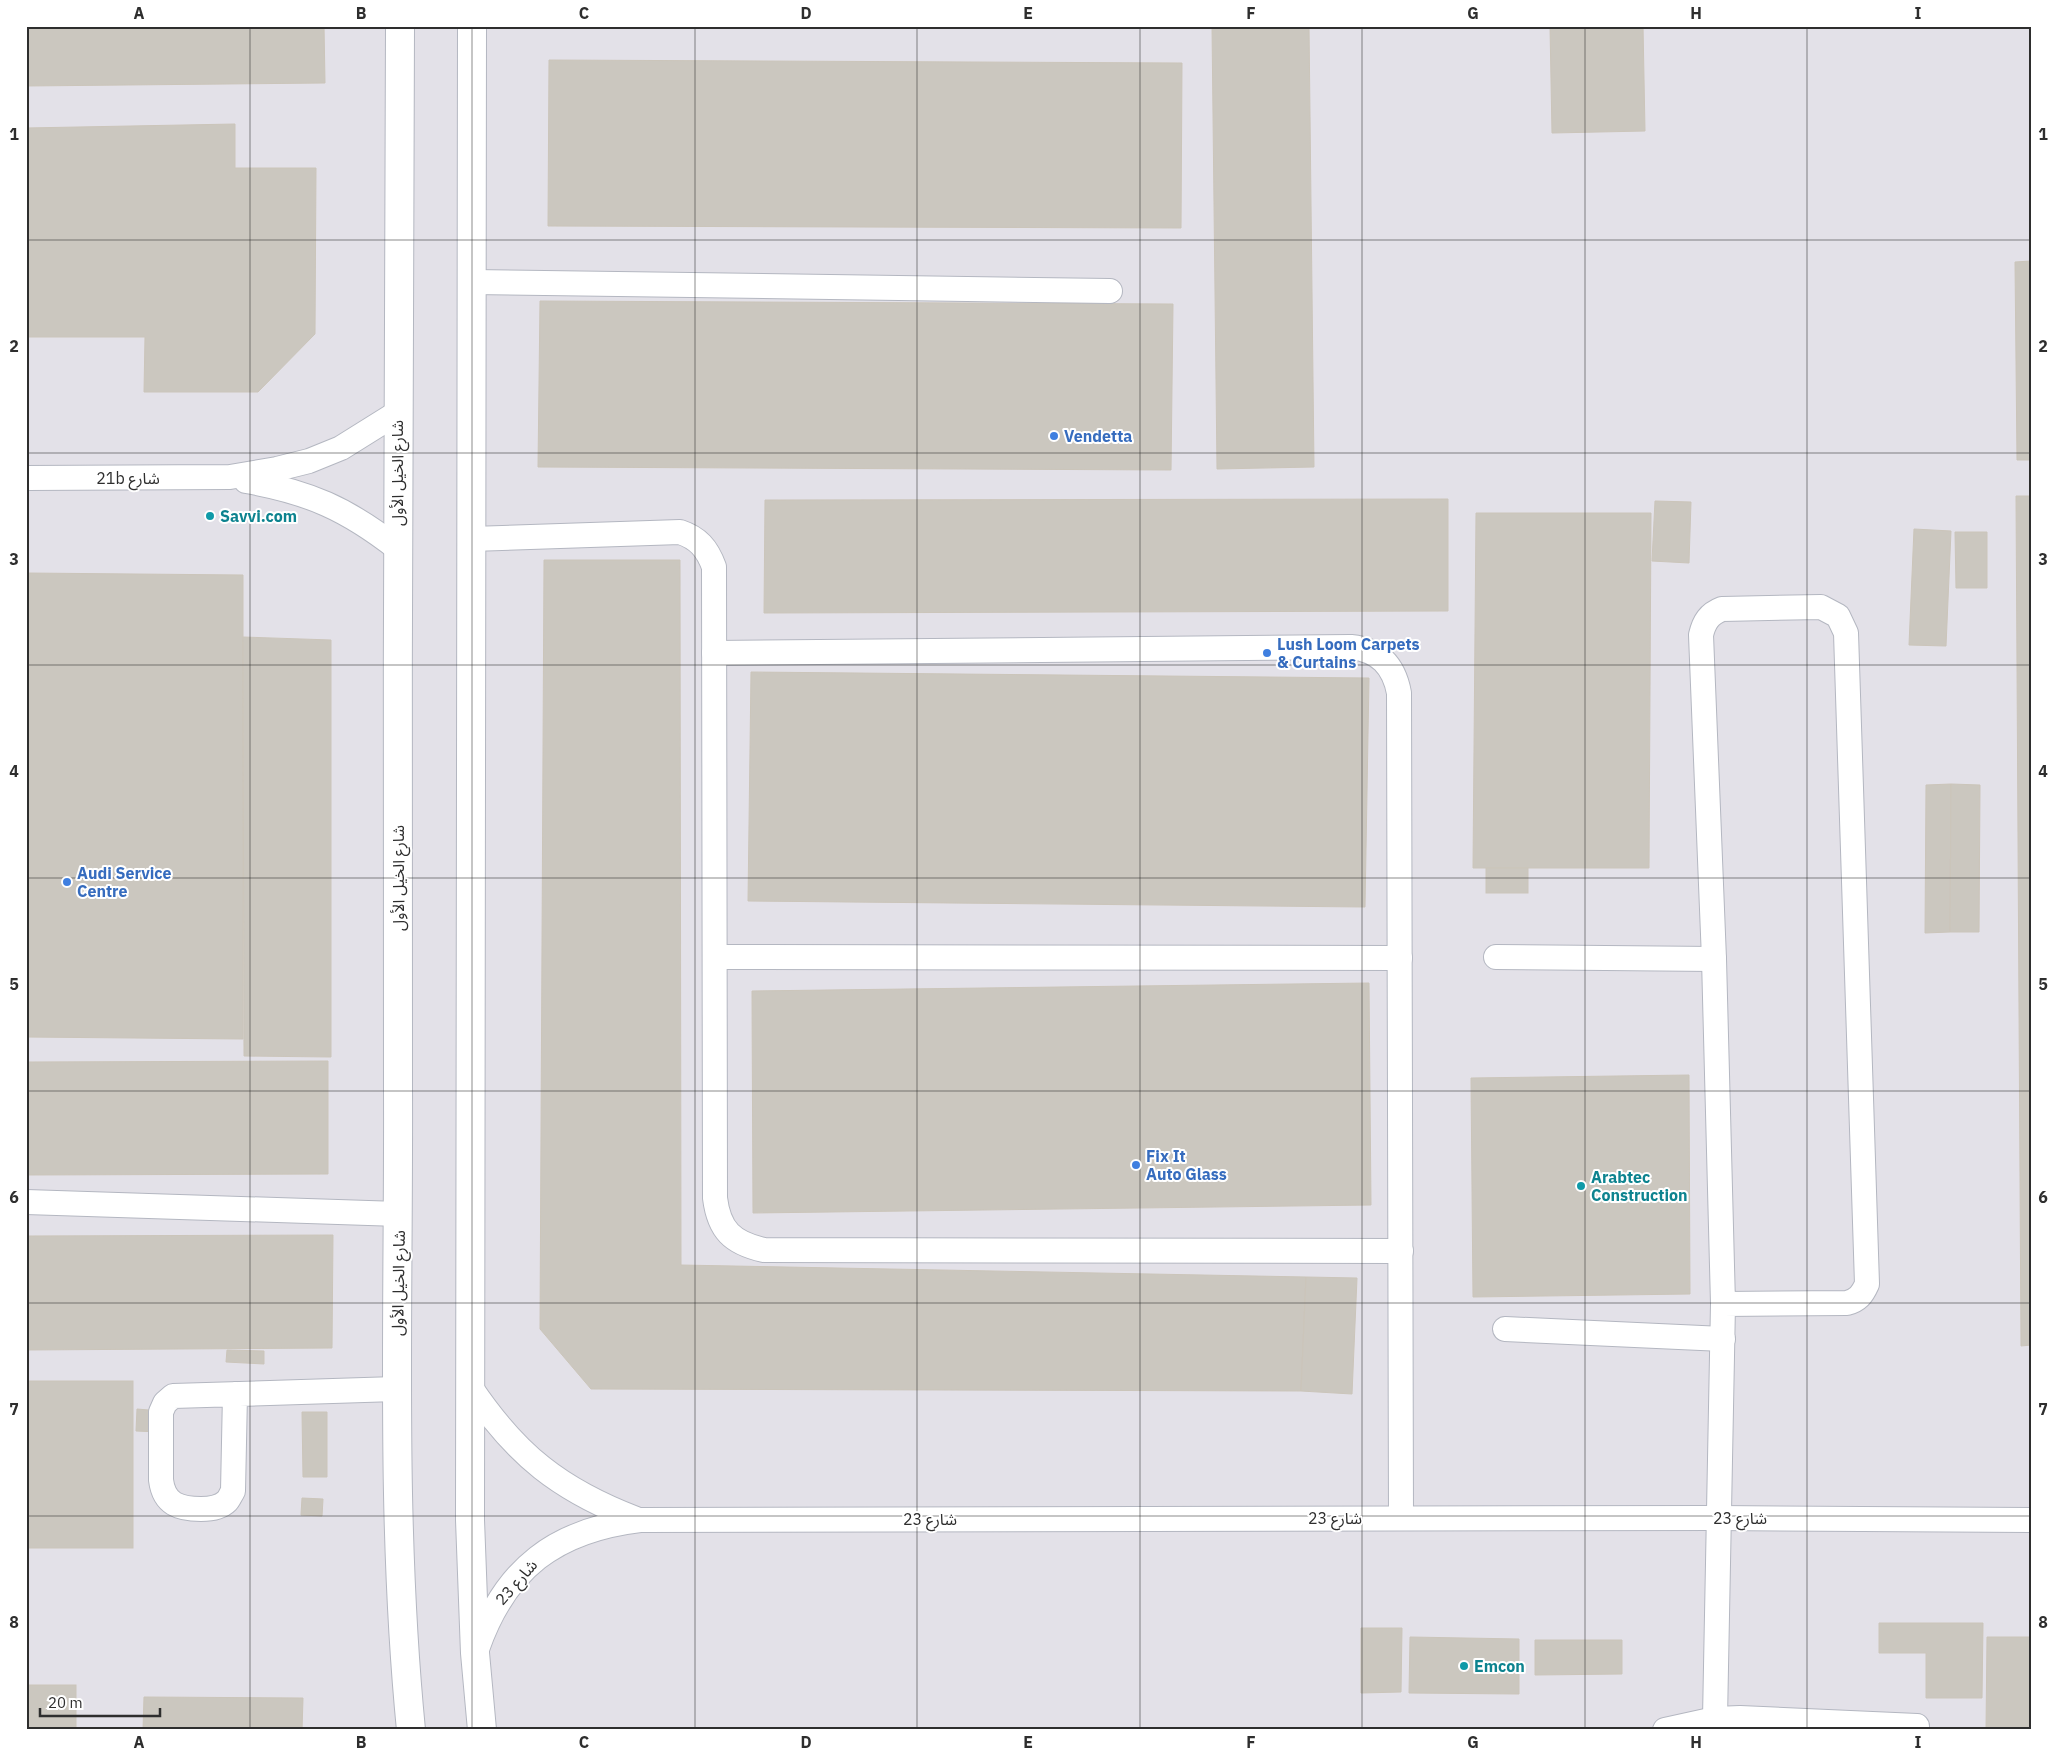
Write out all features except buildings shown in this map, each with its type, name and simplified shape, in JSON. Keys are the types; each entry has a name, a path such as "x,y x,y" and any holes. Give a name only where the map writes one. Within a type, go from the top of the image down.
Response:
{"main road":[{"name":"شارع الخيل الأول","path":"400,26 397,413 399,1214 396,1389 403,1654 411,1730"},
{"path":"472,26 470,1520 475,1653 482,1730"}],"lane":[{"path":"472,282 1110,291"},
{"name":"21b شارع","path":"230,478 277,469 325,455 370,432 397,413"},
{"name":"21b شارع","path":"26,478 230,478 277,486 314,497 372,528 397,548"},
{"path":"471,539 680,532 692,536 702,544 709,554 714,567 715,1198 717,1213 723,1226 732,1237 747,1246 764,1250 1401,1251"},
{"path":"1715,1719 1717,1518 1723,1304 1714,959 1701,635 1703,626 1709,617 1722,609 1821,607 1838,616 1846,633 1867,1284 1862,1294 1855,1300 1846,1303 1723,1304"},
{"path":"714,653 1351,647 1374,653 1392,670 1398,693 1401,1518"},
{"path":"714,957 1400,958"},
{"path":"1496,957 1714,959"},
{"path":"26,1202 399,1214"},
{"path":"1505,1329 1723,1339"},
{"name":"شارع 23","path":"470,1388 491,1418 515,1445 543,1470 573,1490 606,1507 640,1520"},
{"path":"234,1394 233,1491 227,1501 218,1507 182,1509 174,1505 162,1490 161,1480 161,1412 173,1396 184,1394 396,1389"},
{"name":"شارع 23","path":"475,1653 485,1624 499,1598 518,1575 540,1555 587,1530 640,1520 1717,1518 2031,1520"},
{"path":"1665,1730 1715,1719 1917,1726"}],"shaded area":[{"path":"26,26 2031,26 2031,1730 26,1730"}],"place":[{"name":"Vendetta","path":"1054,436"},
{"name":"Savvi.com","path":"210,516"},
{"name":"Lush Loom Carpets & Curtains","path":"1267,653"},
{"name":"Audi Service Centre","path":"67,882"},
{"name":"Fix It Auto Glass","path":"1136,1165"},
{"name":"Arabtec Construction","path":"1581,1186"},
{"name":"Emcon","path":"1464,1666"}]}
